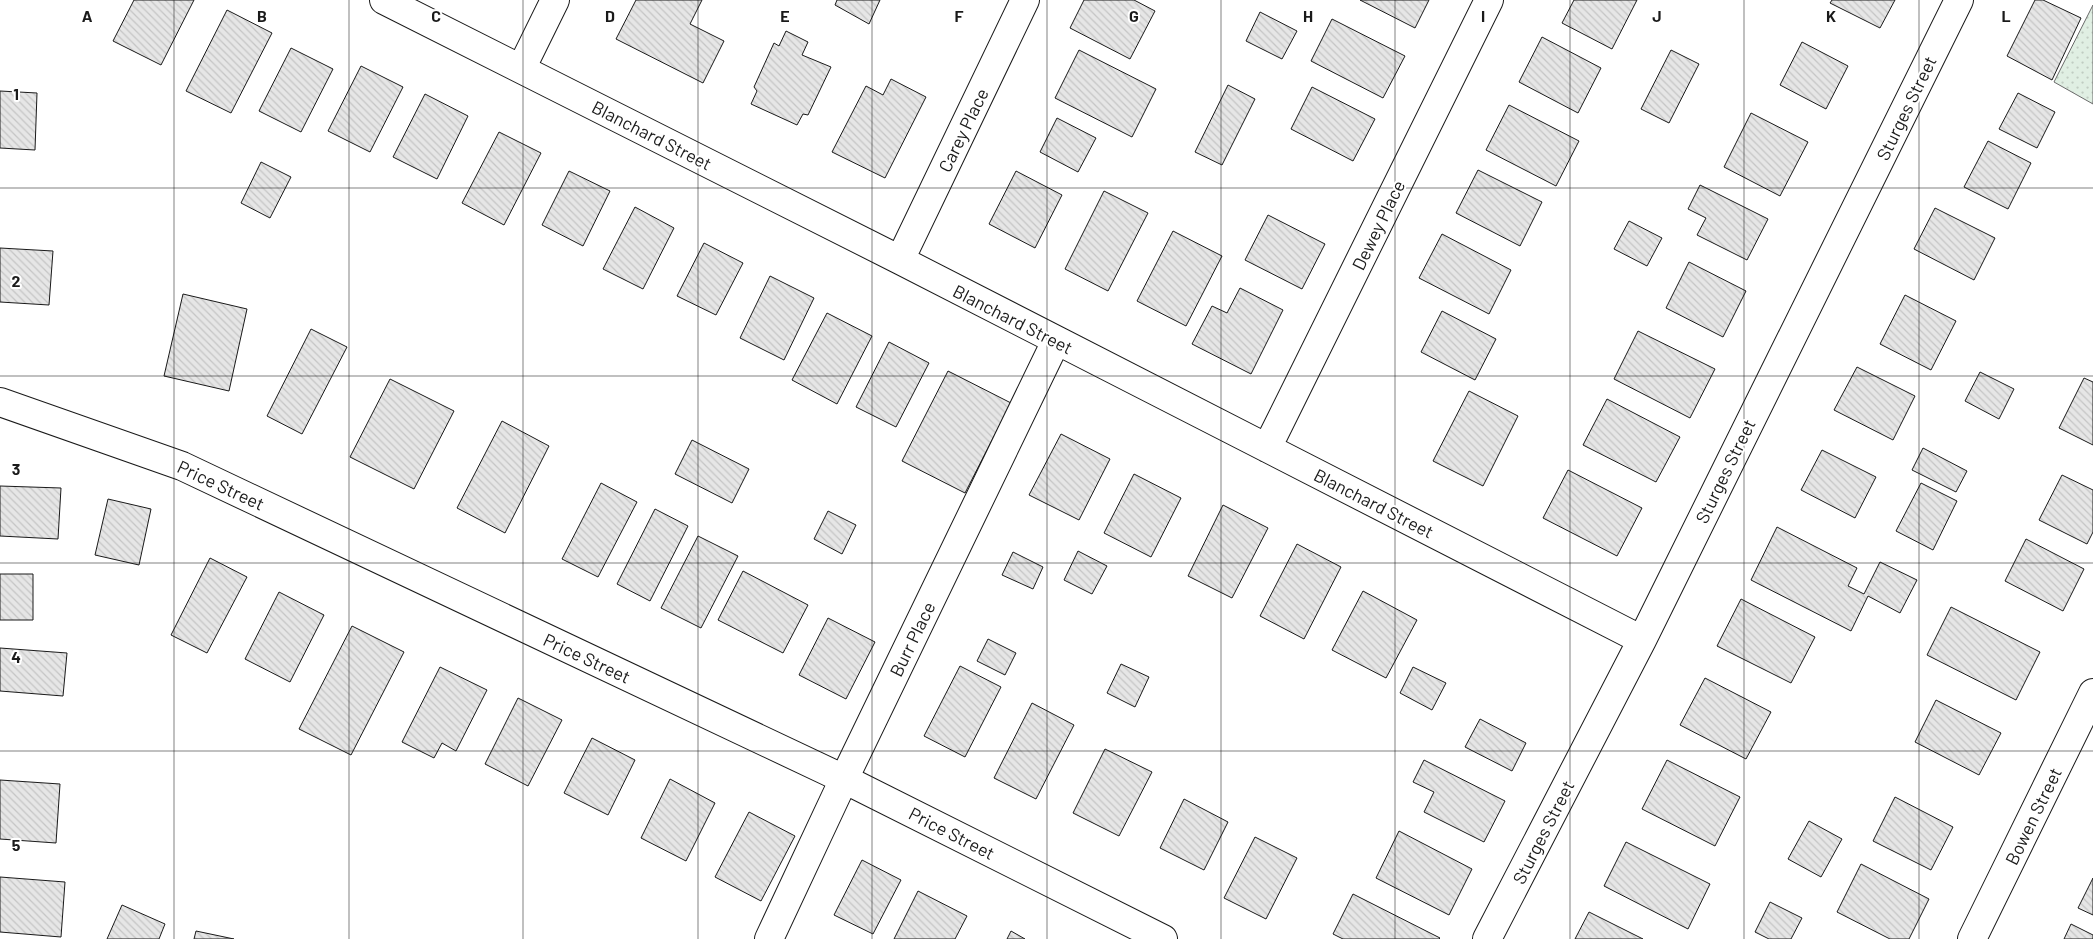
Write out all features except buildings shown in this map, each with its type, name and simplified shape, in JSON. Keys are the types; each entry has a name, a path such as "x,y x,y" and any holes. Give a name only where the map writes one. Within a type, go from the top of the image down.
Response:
{"street":[{"name":"Blanchard Street","path":"384,0 900,260 1642,640"},
{"path":"522,69 555,0"},
{"name":"Carey Place","path":"900,260 1025,0"},
{"name":"Dewey Place","path":"1267,448 1489,0"},
{"name":"Sturges Street","path":"1487,939 1642,640 1959,0"},
{"name":"Burr Place","path":"769,939 844,779 1056,341"},
{"name":"Price Street","path":"0,402 182,466 844,779 1163,939"},
{"name":"Bowen Street","path":"1972,939 2093,693"}],"green space":[{"path":"2093,5 2093,104 2054,82"}]}
